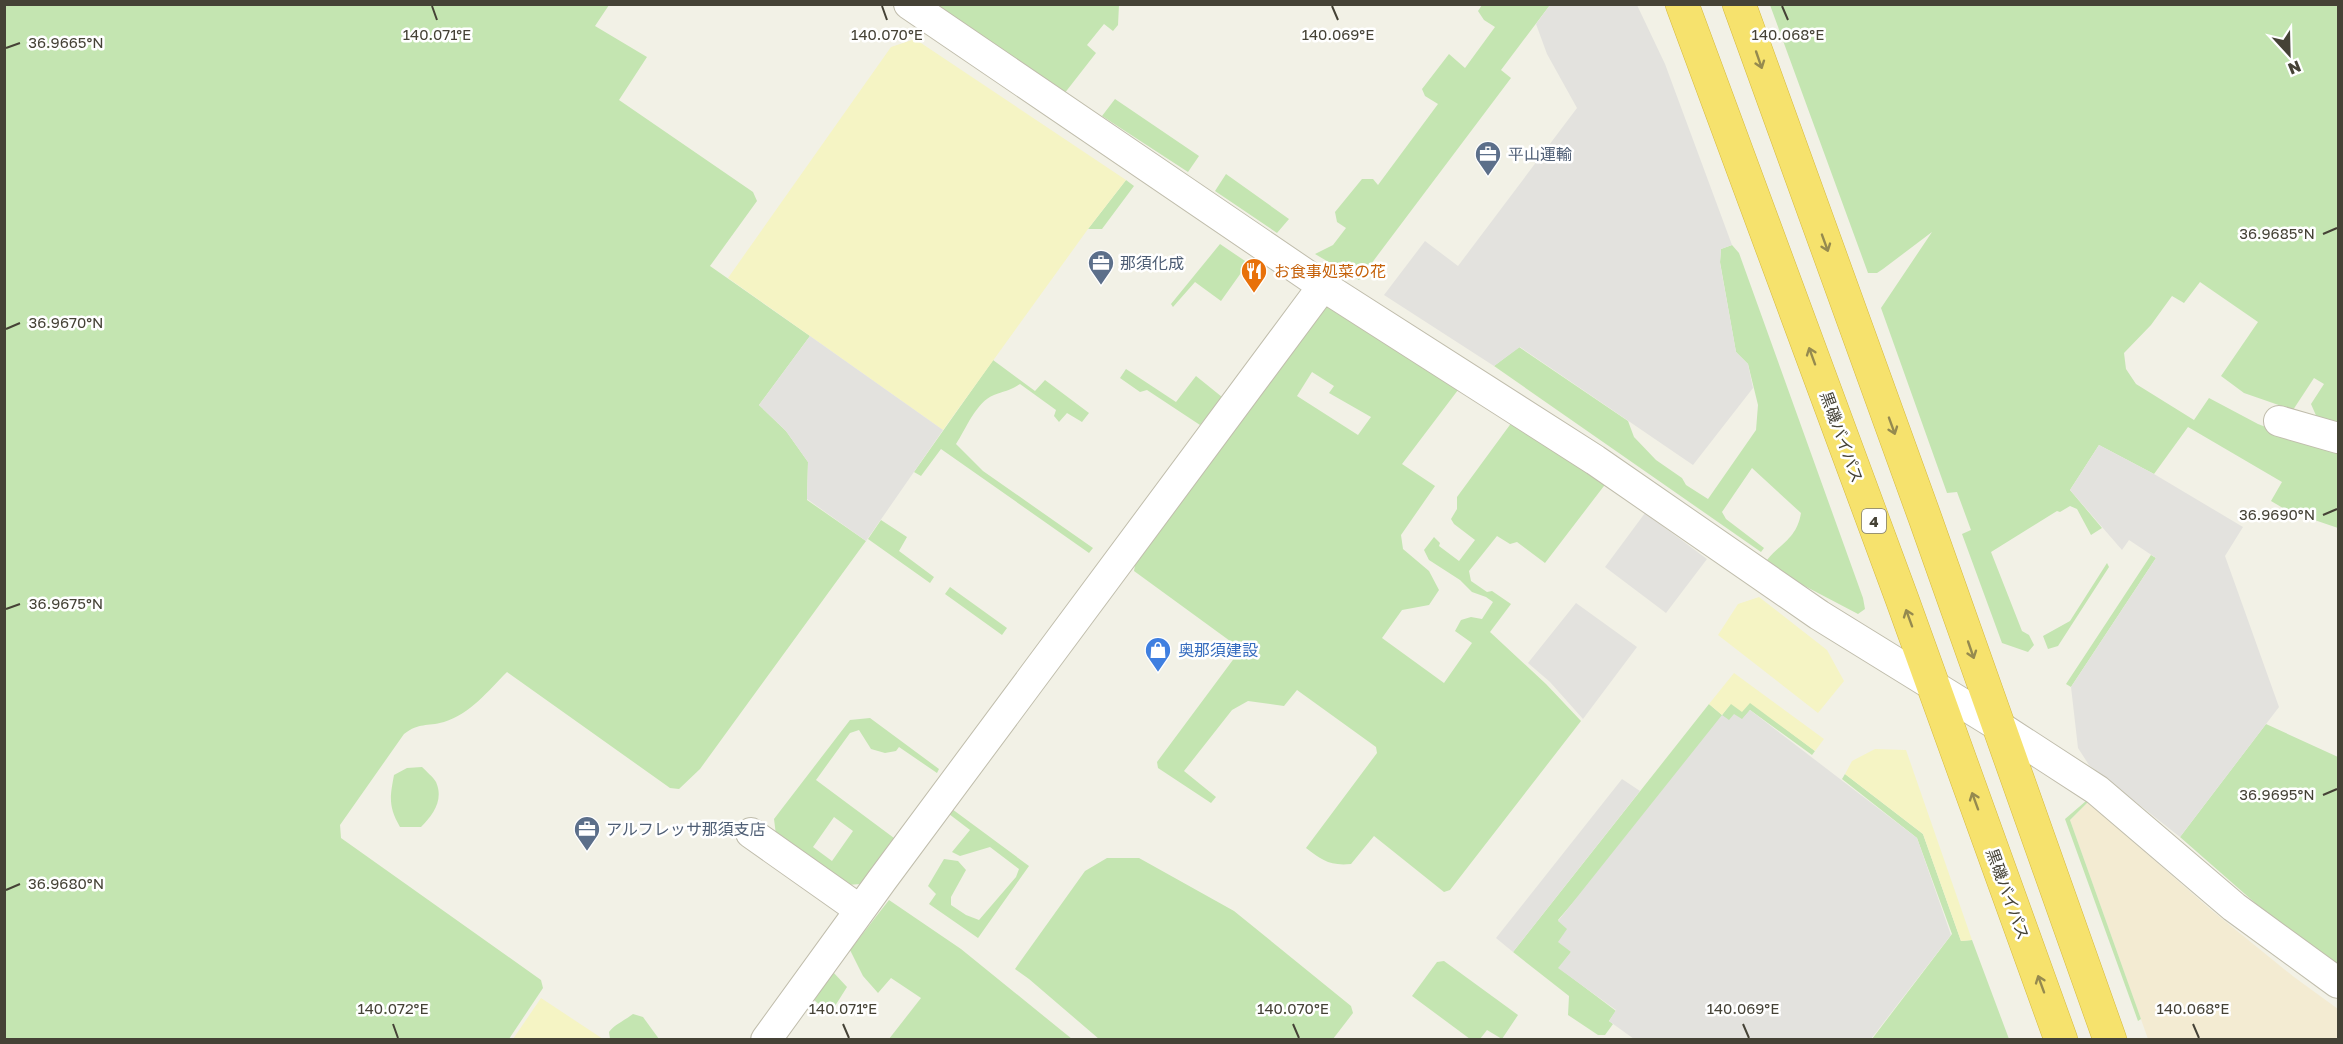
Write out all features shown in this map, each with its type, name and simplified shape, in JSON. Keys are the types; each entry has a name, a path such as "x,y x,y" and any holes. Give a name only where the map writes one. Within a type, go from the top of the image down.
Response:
{"highway":[{"name":"黒磯バイパス","path":"1683,4 1934,686 2061,1040"},
{"path":"1739,4 2110,1040"}],"street":[{"path":"909,4 1323,286 1595,460 1819,615 2097,790 2234,907 2338,983"},
{"path":"766,1040 1323,286"},
{"path":"2279,421 2338,438"},
{"path":"751,833 860,910"}],"shaded area":[{"path":"5,5 609,5 595,26 647,57 619,100 753,192 757,201 710,266 810,336 759,405 786,431 808,462 807,500 866,541 700,769 679,789 670,788 507,672 478,701 462,713 444,722 423,725 404,734 340,825 341,838 541,980 543,988 509,1039 5,1040"},
{"path":"926,5 1119,5 1118,25 1113,31 1104,24 1087,45 1096,53 1064,94"},
{"path":"1482,5 1550,5 1501,70 1511,78 1359,280 1315,254 1333,245 1346,228 1337,222 1335,212 1362,179 1373,179 1378,185 1438,104 1425,96 1422,89 1449,54 1465,68 1495,27 1484,20 1478,11"},
{"path":"1550,5 1637,5 1665,64 1732,245 1721,249 1720,263 1736,352 1748,364 1753,388 1693,465 1520,347 1494,366 1384,295 1425,241 1458,266 1577,108 1547,54 1536,24"},
{"path":"1770,5 2338,5 2338,426 2318,420 2311,404 2324,384 2314,378 2293,410 2244,393 2221,376 2258,322 2200,282 2184,303 2172,296 2151,325 2124,353 2126,369 2136,384 2194,420 2209,398 2258,424 2338,451 2338,528 2288,511 2271,501 2282,482 2188,427 2154,474 2099,445 2070,490 2102,528 2091,535 2077,509 2070,506 2060,512 2057,511 1991,552 2022,631 2029,635 2034,645 2028,652 2002,643 1962,534 1971,530 1957,492 1947,493 1881,308 1932,232 1877,273 1868,273"},
{"path":"1115,99 1199,156 1188,172 1102,116"},
{"path":"1226,174 1289,219 1277,233 1215,191"},
{"path":"1126,180 1134,186 1102,229 1088,229"},
{"path":"1220,244 1248,263 1221,301 1195,282 1173,307 1171,304"},
{"path":"1732,245 1739,253 1863,598 1865,609 1858,614 1778,572 1767,560 1792,534 1801,513 1752,468 1722,512 1726,519 1764,548 1761,552 1494,366 1519,347 1628,421 1634,437 1656,460 1682,478 1686,485 1708,499 1756,430 1758,405 1748,364 1736,352 1720,262 1721,249"},
{"path":"1327,306 1458,390 1402,464 1435,486 1401,535 1403,549 1429,571 1439,590 1429,605 1402,610 1382,638 1444,683 1472,643 1455,631 1461,620 1471,617 1482,619 1493,602 1472,592 1460,580 1429,560 1424,550 1434,537 1440,543 1439,546 1459,561 1475,540 1451,519 1457,509 1457,497 1512,422 1607,482 1545,563 1517,542 1510,544 1497,536 1469,571 1471,581 1511,604 1490,632 1546,684 1581,721 1450,890 1444,892 1374,836 1351,864 1326,861 1306,848 1377,753 1376,747 1297,690 1284,706 1248,701 1232,710 1184,771 1216,797 1211,803 1158,768 1157,762 1241,649 1134,571 1135,565 1320,308","holes":["1312,372 1334,386 1329,393 1371,417 1358,435 1297,396"]},
{"path":"810,336 943,430 866,541 807,499 808,462 786,431 759,405"},
{"path":"993,360 1035,391 1045,380 1089,413 1082,422 1067,413 1059,422 1054,416 1056,410 1020,384 988,398 972,416 956,444 983,471 1093,548 1089,553 941,449 921,476 914,472"},
{"path":"1126,369 1176,402 1196,376 1222,397 1200,425 1147,390 1140,392 1120,378"},
{"path":"2099,445 2154,474 2243,527 2225,556 2279,707 2180,837 2089,765 2078,748 2071,687 2156,558 2129,540 2122,550 2070,490"},
{"path":"1645,513 1707,559 1666,613 1605,567"},
{"path":"881,520 907,537 899,551 934,577 930,583 868,539"},
{"path":"2151,555 2156,558 2071,687 2066,684"},
{"path":"2107,563 2109,567 2058,646 2048,649 2043,636 2070,621"},
{"path":"950,587 1007,628 1002,635 945,594"},
{"path":"1576,603 1637,647 1583,719 1550,682 1528,663"},
{"path":"1750,702 1815,751 1812,755 1750,710 1742,720 1730,721 1558,920 1568,929 1571,952 1559,968 1616,1011 1609,1021 1613,1024 1605,1035 1598,1035 1568,1015 1569,996 1513,952 1709,704 1722,715 1731,703"},
{"path":"1750,710 1917,838 1951,935 1871,1039 1634,1039 1609,1021 1616,1010 1558,968 1571,952 1558,942 1567,929 1558,921 1722,715 1729,720 1734,714 1742,719"},
{"path":"870,718 939,769 937,773 899,747 896,751 885,753 871,749 859,730 850,733 816,780 894,838 861,884 847,885 776,835 774,819 850,720","holes":["834,817 853,831 832,861 813,847"]},
{"path":"2266,724 2338,757 2338,966 2262,909 2180,837"},
{"path":"422,767 436,782 439,795 436,807 421,827 400,827 393,813 391,801 394,775 407,768"},
{"path":"1845,774 1923,834 1961,941 1972,940 2009,1039 1872,1039 1952,934 1917,838 1842,779"},
{"path":"1622,779 1640,791 1513,952 1496,938"},
{"path":"2086,801 2088,802 2070,820 2141,1019 2138,1021 2065,819"},
{"path":"2088,802 2210,909 2294,977 2338,1009 2338,1039 2148,1039 2070,820"},
{"path":"952,809 1029,866 978,938 929,904 936,894 928,886 944,859 958,861 966,870 951,897 951,905 979,920 1016,877 1019,869 990,847 960,856 952,852 970,830 949,814"},
{"path":"1107,858 1139,858 1234,911 1351,1006 1353,1013 1333,1039 1099,1039 1015,969 1085,871"},
{"path":"889,900 961,949 1072,1039 889,1039 921,998 891,978 878,993 863,976 850,950"},
{"path":"1444,961 1518,1015 1502,1039 1487,1030 1480,1039 1470,1039 1412,996 1437,962"},
{"path":"833,972 847,987 830,1014 812,998"},
{"path":"633,1014 643,1017 659,1039 610,1039 611,1029"}],"sand":[{"path":"915,39 1126,180 943,430 728,278 891,47"},
{"path":"1759,597 1827,650 1844,681 1818,713 1718,635 1738,604"},
{"path":"1734,673 1824,739 1815,751 1750,703 1742,712 1731,704 1722,715 1709,704"},
{"path":"1875,749 1906,750 1972,940 1961,941 1923,834 1845,774 1852,761"},
{"path":"541,998 603,1039 513,1039"}],"place":[{"name":"平山運輸","path":"1488,177"},
{"name":"那須化成","path":"1101,286"},
{"name":"お食事処菜の花","path":"1254,294"},
{"name":"奥那須建設","path":"1158,673"},
{"name":"アルフレッサ那須支店","path":"587,852"}]}
